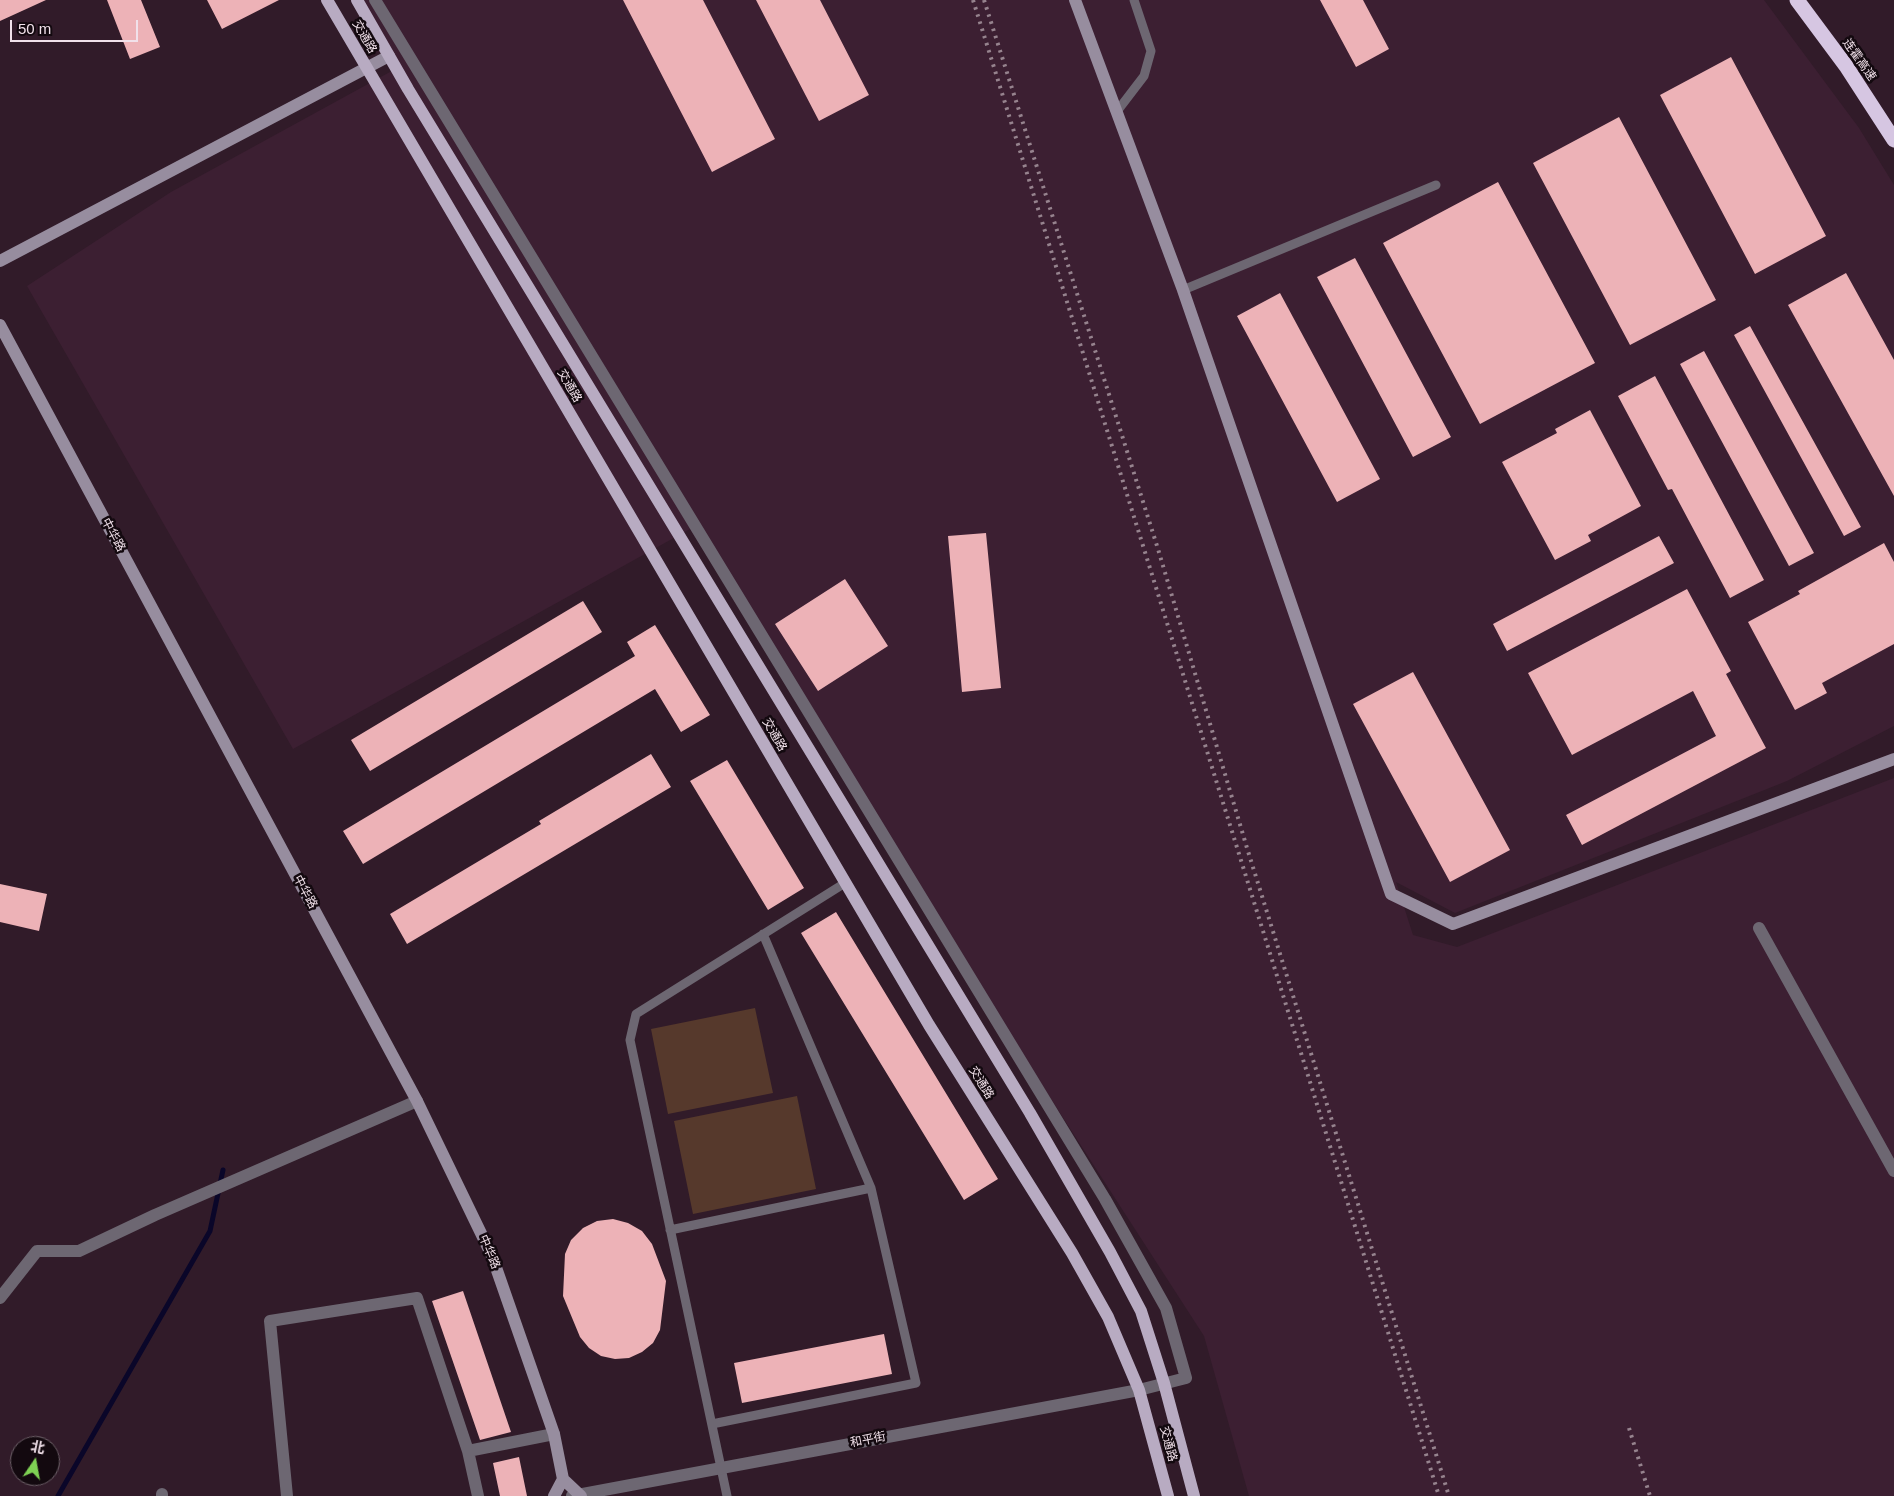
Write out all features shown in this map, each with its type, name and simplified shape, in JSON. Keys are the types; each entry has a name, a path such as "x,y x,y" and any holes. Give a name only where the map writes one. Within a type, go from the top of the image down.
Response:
{"highway":[{"name":"连霍高速","path":"1797,0 1846,66 1894,140"}],"main road":[{"name":"交通路","path":"328,0 367,70 929,1025 1072,1253 1108,1317 1139,1390 1168,1496"},
{"name":"交通路","path":"357,0 389,56 1045,1139 1110,1252 1141,1311 1164,1383 1194,1496"}],"street":[{"name":"和平街","path":"375,0 1105,1199 1166,1308 1186,1378 1139,1390 578,1495"},
{"path":"1075,0 1118,110 1183,290 1391,894 1453,924 1894,759"},
{"path":"0,261 367,70 389,56"},
{"name":"中华路","path":"0,325 417,1101 492,1256 554,1434 563,1479"},
{"path":"1759,928 1894,1171"},
{"path":"0,1298 37,1250 79,1251 212,1190 232,1183 417,1101"},
{"path":"286,1496 270,1321 417,1298 468,1451 478,1496"},
{"path":"468,1451 554,1434"},
{"path":"554,1496 563,1479 578,1495"}],"lane":[{"path":"1118,110 1144,76 1151,51 1134,0"},
{"path":"1183,290 1436,185"},
{"path":"727,1496 630,1040 636,1014 845,883"},
{"path":"712,1424 916,1383 871,1188 763,934"},
{"path":"670,1230 871,1188"}],"shaded area":[{"path":"354,0 1764,0 1859,128 1894,185 1894,726 1787,781 1455,913 1396,882 1413,935 1457,947 1894,778 1894,1496 1249,1496 1204,1336 905,873 690,529 293,749 27,286 171,192 399,67"},
{"path":"755,1008 773,1093 668,1114 651,1029"},
{"path":"797,1096 816,1189 693,1214 674,1121"}],"building":[{"path":"0,0 46,0 0,21"},
{"path":"107,0 141,0 160,47 130,59"},
{"path":"207,0 279,0 222,29"},
{"path":"623,0 703,0 775,139 712,172"},
{"path":"756,0 820,0 869,95 819,121"},
{"path":"1320,0 1363,0 1389,49 1356,67"},
{"path":"1731,57 1826,236 1755,274 1660,95"},
{"path":"1619,117 1716,300 1630,345 1533,163"},
{"path":"1498,182 1595,363 1480,424 1383,243"},
{"path":"1355,258 1451,437 1413,457 1317,277"},
{"path":"1846,273 1894,360 1894,496 1788,305"},
{"path":"1280,293 1380,479 1337,502 1237,316"},
{"path":"1750,326 1861,527 1844,536 1734,335"},
{"path":"1704,351 1814,553 1789,566 1680,364"},
{"path":"1655,376 1764,580 1730,598 1672,489 1668,490 1618,396"},
{"path":"1590,410 1641,506 1588,535 1591,541 1555,560 1502,462 1557,433 1555,429"},
{"path":"986,533 1001,688 962,692 948,536"},
{"path":"1659,536 1674,563 1507,651 1493,624"},
{"path":"1884,543 1894,562 1894,644 1822,683 1827,693 1795,710 1748,622 1800,594 1798,591"},
{"path":"845,579 888,646 818,691 775,624"},
{"path":"1687,589 1731,671 1726,674 1766,748 1582,845 1566,815 1716,736 1693,691 1572,755 1528,673"},
{"path":"583,601 602,632 370,771 351,740"},
{"path":"655,625 710,715 681,732 655,689 363,864 343,831 635,656 627,642"},
{"path":"1413,672 1510,850 1450,882 1353,704"},
{"path":"651,754 671,787 407,944 390,914 541,824 539,821"},
{"path":"727,760 804,888 768,910 690,781"},
{"path":"0,884 47,894 39,931 0,922"},
{"path":"836,912 998,1179 964,1200 801,933"},
{"path":"613,1219 628,1223 642,1231 652,1244 666,1281 660,1330 653,1343 642,1352 629,1358 615,1359 601,1356 589,1348 580,1337 563,1296 565,1254 571,1240 583,1228 597,1221"},
{"path":"463,1291 511,1432 480,1440 432,1301"},
{"path":"884,1334 892,1374 742,1403 734,1363"},
{"path":"519,1457 527,1496 500,1496 493,1463"}],"waterway":[{"path":"58,1496 210,1231 223,1170"}],"railway":[{"path":"973,0 1439,1496"},
{"path":"984,0 1158,549 1247,848 1449,1496"},
{"path":"1629,1428 1650,1496"}]}
